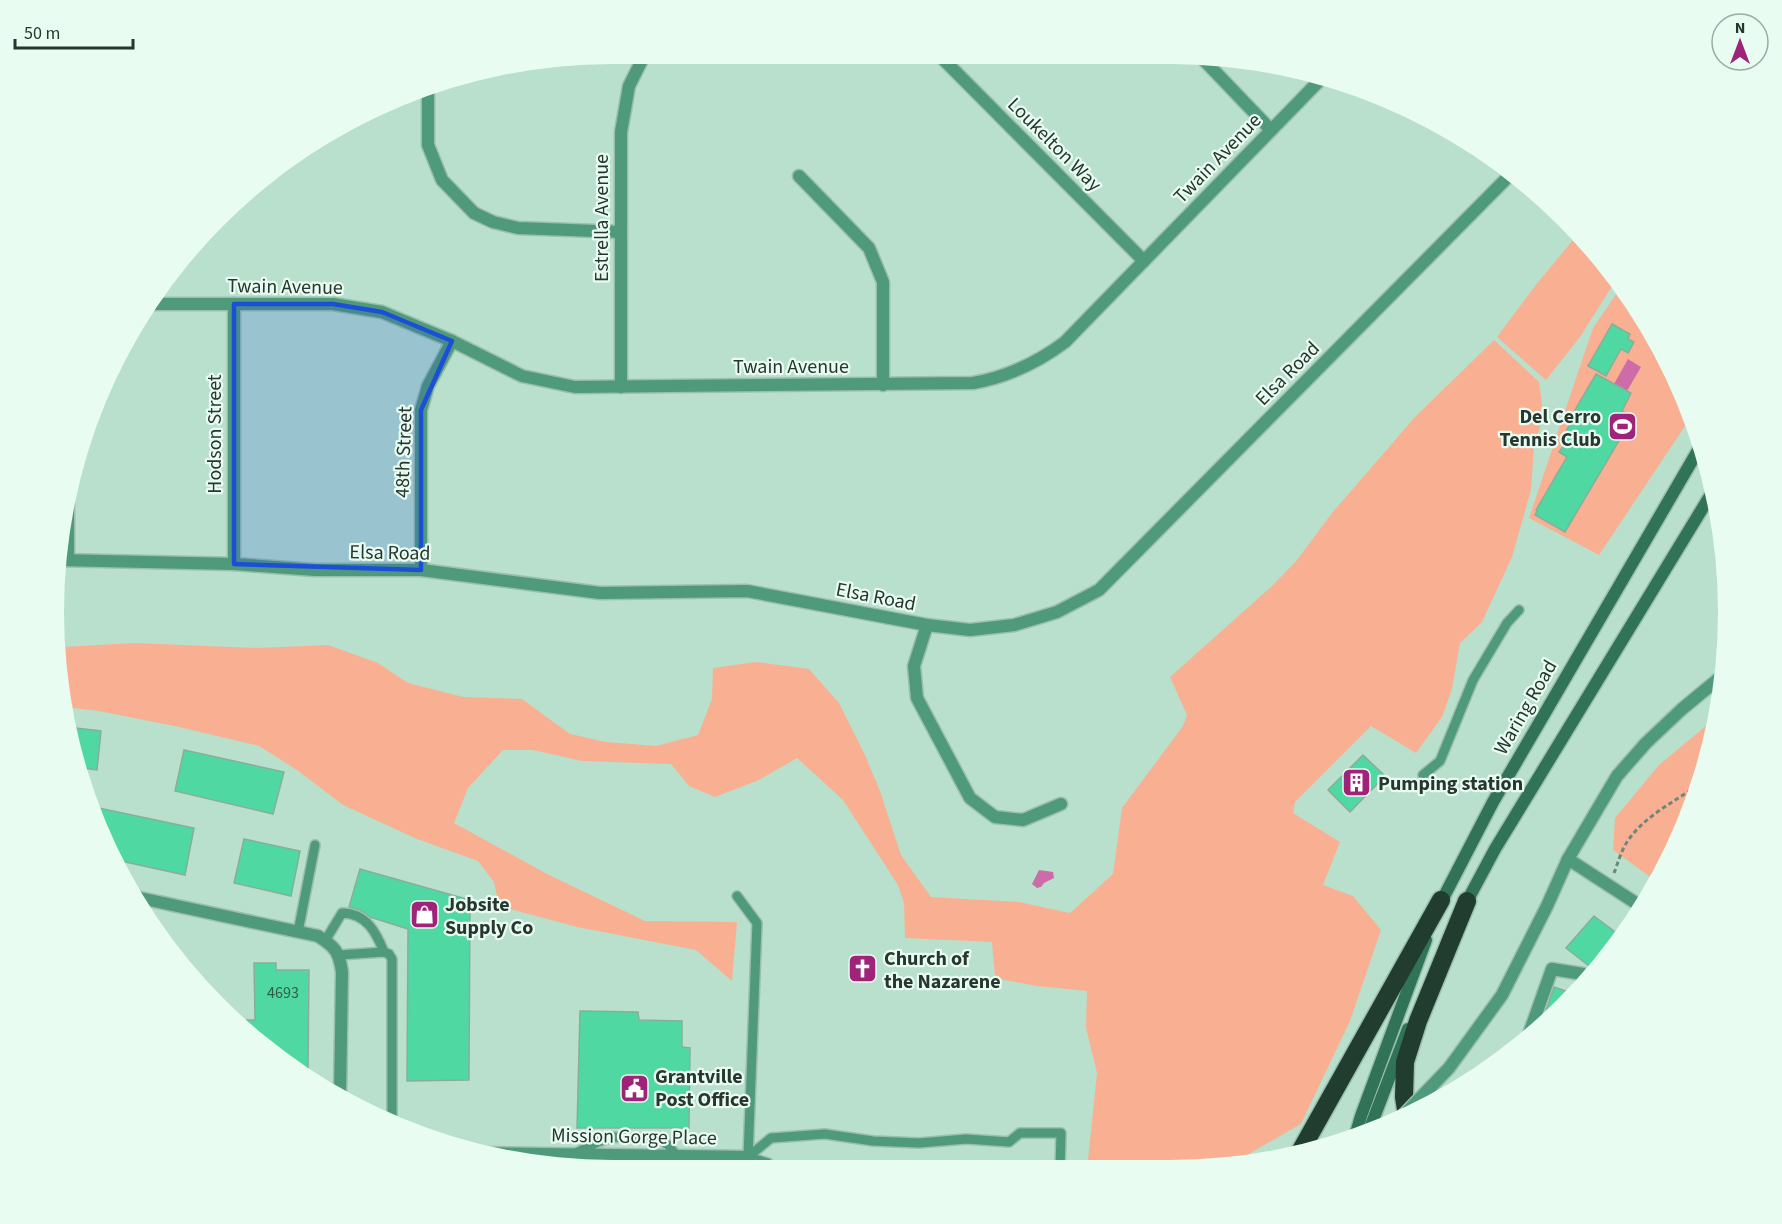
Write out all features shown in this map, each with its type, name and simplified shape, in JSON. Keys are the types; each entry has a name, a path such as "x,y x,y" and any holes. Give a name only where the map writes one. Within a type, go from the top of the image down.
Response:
{"highway":[{"path":"1305,1143 1441,900"},
{"path":"1405,1106 1406,1062 1418,1021 1467,901"}],"main road":[{"name":"Waring Road","path":"1358,1126 1441,900 1493,802 1695,456"},
{"path":"1373,1121 1400,1047 1467,901 1495,849 1706,501"}],"street":[{"name":"Estrella Avenue","path":"621,387 621,132 629,86 640,64"},
{"name":"Loukelton Way","path":"948,64 1144,261"},
{"path":"1210,66 1271,130"},
{"name":"Twain Avenue","path":"161,303 333,303 382,312 452,341 522,376 574,387 973,383 999,378 1045,357 1065,342 1316,84"},
{"path":"428,97 428,145 442,180 474,213 493,222 518,228 621,232"},
{"path":"800,176 869,248 883,282 883,385"},
{"name":"Elsa Road","path":"67,560 234,564 315,570 421,570 600,593 747,591 927,625 970,630 1014,625 1057,612 1100,590 1505,180"},
{"name":"Hodson Street","path":"234,303 234,564"},
{"name":"48th Street","path":"421,570 421,410 428,386 452,341"},
{"path":"927,625 914,666 917,698 970,798 995,817 1023,820 1061,804"},
{"path":"1419,1099 1449,1068 1502,995 1568,859 1617,776 1674,716 1713,684"},
{"path":"1568,859 1634,902"},
{"path":"146,899 318,936 331,945 339,955 342,991 340,1087"},
{"path":"1533,1022 1552,969 1581,974"},
{"name":"Mission Gorge Place","path":"536,1154 748,1157"}],"lane":[{"path":"1423,775 1440,761 1473,680 1518,610"},
{"path":"298,932 315,845"},
{"path":"737,896 757,923 748,1157"},
{"path":"325,940 342,913 355,914 370,926 384,952"},
{"path":"339,955 384,952 392,959 392,1113"},
{"path":"748,1157 771,1138 825,1134 873,1141 918,1143 966,1139 1010,1142 1020,1133 1061,1133 1060,1160"},
{"path":"572,1155 598,1142 615,1137 660,1139 677,1156"},
{"path":"748,1157 758,1160"}],"path":[{"path":"1609,886 1625,844 1633,833 1686,793"}],"highlighted area":[{"path":"234,304 333,304 382,312 452,341 421,410 421,570 234,564"}],"shaded area":[{"path":"1572,241 1611,288 1580,337 1546,380 1497,337"},
{"name":"Del Cerro Tennis Club","path":"1616,295 1644,338 1661,370 1685,427 1599,555 1529,518 1593,328"},
{"path":"1494,340 1539,382 1542,404 1540,427 1534,447 1531,490 1512,557 1482,622 1460,643 1452,689 1442,717 1416,753 1371,726 1295,802 1293,813 1340,842 1323,885 1353,896 1381,930 1350,1021 1301,1124 1249,1154 1170,1160 1088,1160 1097,1073 1086,1028 1087,991 1036,986 995,978 992,942 905,938 904,903 898,885 843,800 797,758 759,780 715,797 689,786 671,764 582,761 533,750 503,750 468,788 454,823 549,875 645,921 737,922 732,981 696,950 577,927 499,906 494,882 478,861 417,839 343,805 297,770 259,746 179,727 73,708 66,647 134,643 257,648 328,645 378,663 408,683 463,697 522,699 570,734 606,742 656,746 698,735 712,699 713,668 756,662 809,669 839,703 880,791 901,855 931,897 1019,902 1070,913 1113,874 1122,808 1183,726 1187,715 1170,677 1272,586 1297,560 1332,513 1415,417"},
{"path":"1628,359 1641,367 1627,391 1614,384"},
{"path":"1705,727 1699,754 1676,822 1649,876 1613,850 1615,818 1659,765"},
{"path":"1039,870 1053,872 1054,878 1037,888 1032,884"}],"building":[{"path":"1612,324 1630,334 1628,339 1634,342 1628,353 1621,349 1606,376 1588,366"},
{"path":"1596,374 1631,393 1622,411 1633,417 1565,532 1535,515 1567,457 1559,452 1564,445 1560,442"},
{"path":"77,728 101,731 97,770 88,769"},
{"path":"184,750 284,772 273,814 175,791"},
{"name":"Pumping station","path":"1363,755 1385,776 1350,812 1328,790"},
{"path":"101,809 194,828 185,875 125,862"},
{"path":"244,839 300,851 291,896 234,883"},
{"path":"360,869 470,900 469,1080 407,1081 408,929 370,917 360,910 349,907"},
{"path":"1594,916 1614,931 1588,965 1566,948"},
{"path":"254,963 276,963 276,970 309,970 308,1067 247,1020 255,1020"},
{"path":"1554,987 1565,991 1557,999 1547,1009"},
{"name":"Grantville Post Office","path":"580,1011 638,1012 639,1020 682,1021 682,1047 690,1048 689,1128 577,1128"}],"place":[{"name":"Del Cerro Tennis Club","path":"1622,427"},
{"name":"Pumping station","path":"1357,783"},
{"name":"Jobsite Supply Co","path":"424,915"},
{"name":"Church of the Nazarene","path":"863,969"},
{"name":"Grantville Post Office","path":"634,1088"}]}
